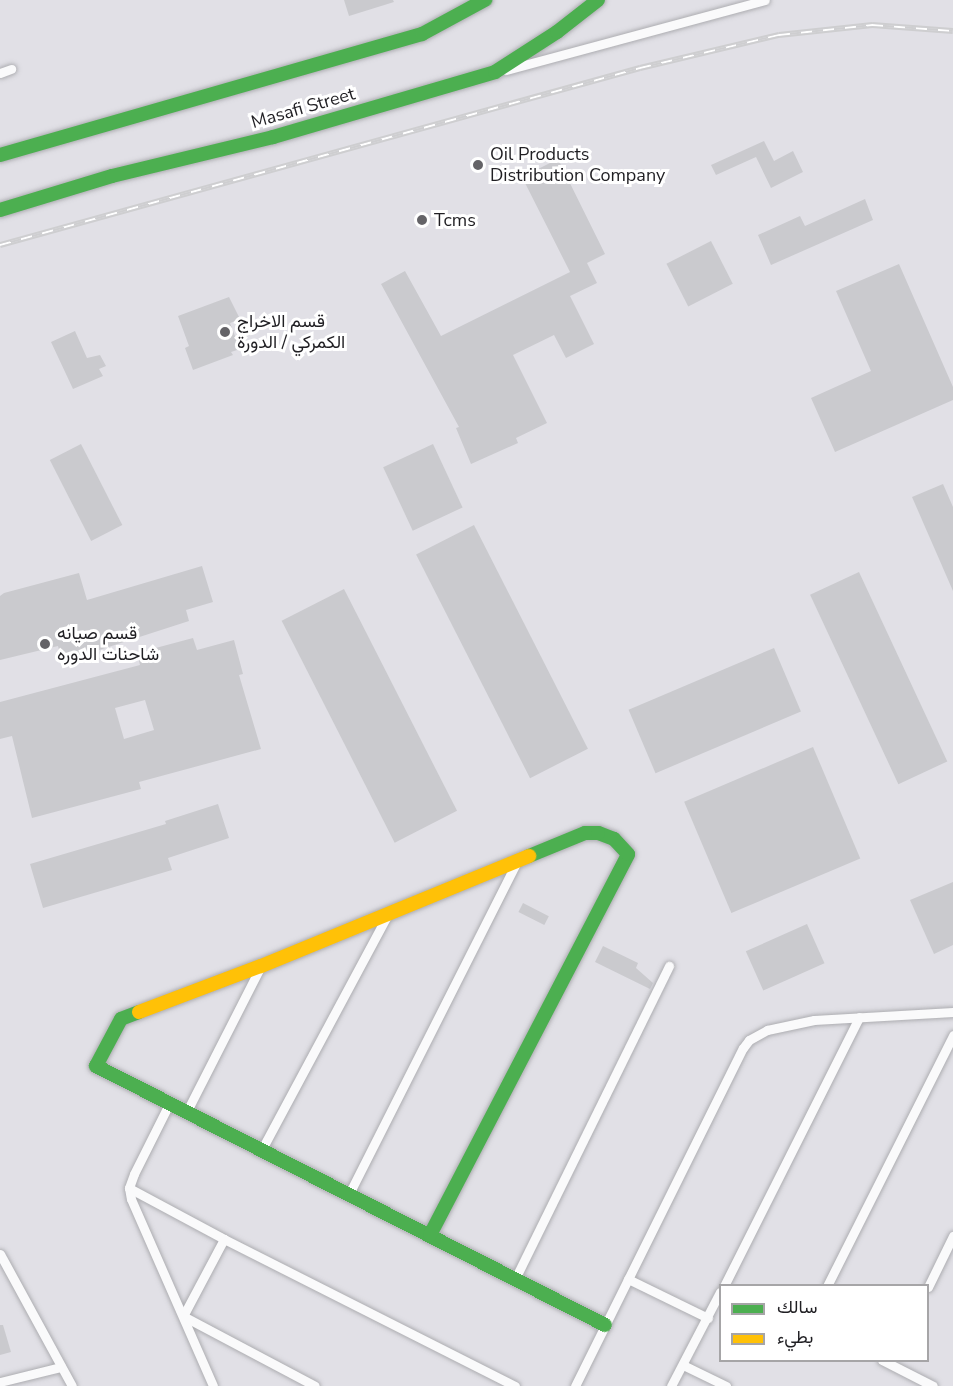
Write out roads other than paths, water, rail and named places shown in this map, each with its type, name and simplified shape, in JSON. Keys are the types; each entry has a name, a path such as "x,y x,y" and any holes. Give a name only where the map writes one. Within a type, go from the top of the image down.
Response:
{"street":[{"path":"0,155 422,34 484,0"},
{"name":"Masafi Street","path":"0,210 112,176 273,137 495,72 557,32 598,0"},
{"path":"495,72 765,0"},
{"path":"0,72 11,69"},
{"path":"430,1235 628,854 614,839 598,833 585,832 390,910 261,966 121,1019 96,1066 605,1325"},
{"path":"349,1194 518,860"},
{"path":"262,1149 390,910"},
{"path":"187,1111 261,966"},
{"path":"515,1279 669,966"},
{"path":"575,1386 742,1048 749,1040 767,1030 788,1025 859,1017 953,1012"},
{"path":"726,1284 859,1017"},
{"path":"828,1284 953,1035"},
{"path":"170,1102 129,1188 131,1199 213,1386"},
{"path":"129,1188 224,1239 515,1386"},
{"path":"929,1284 953,1236"},
{"path":"183,1317 224,1239"},
{"path":"0,1254 3,1266 72,1386"},
{"path":"628,1279 708,1317"},
{"path":"671,1386 719,1298"},
{"path":"183,1317 315,1386"},
{"path":"887,1362 933,1386"},
{"path":"682,1365 726,1386"},
{"path":"0,1382 61,1367"}],"railway":[{"path":"0,245 640,68 779,35 872,25 953,31"}],"place":[{"name":"Oil Products Distribution Company","path":"478,165"},
{"name":"Tcms","path":"422,220"},
{"name":"قسم الاخراج الكمركي / الدورة","path":"225,332"},
{"name":"قسم صيانه شاحنات الدوره","path":"45,644"}]}
